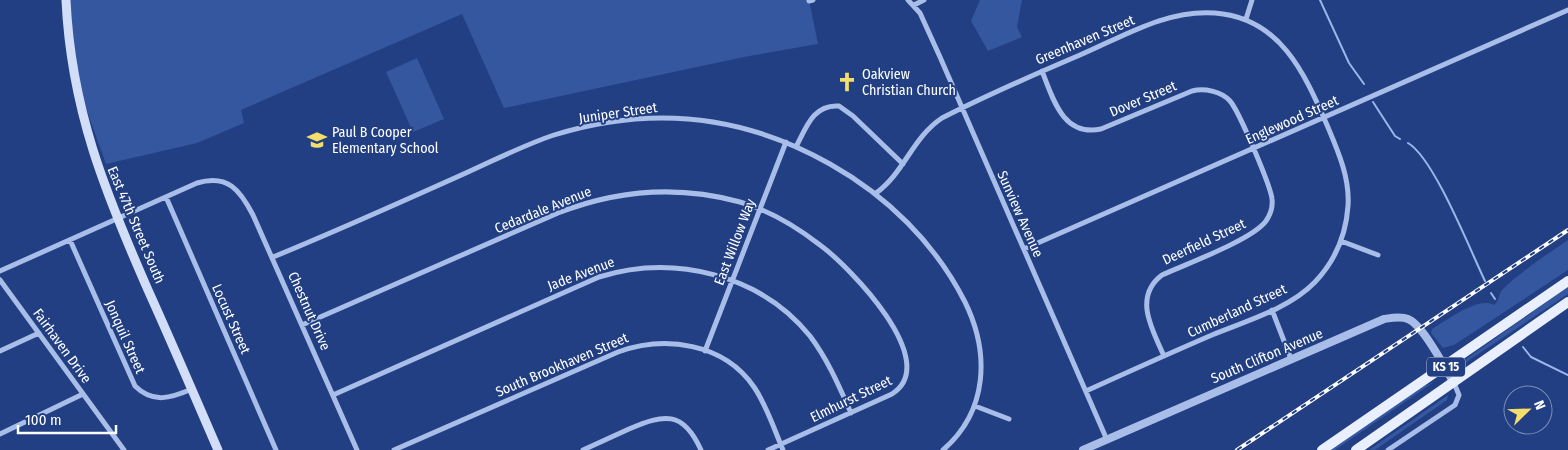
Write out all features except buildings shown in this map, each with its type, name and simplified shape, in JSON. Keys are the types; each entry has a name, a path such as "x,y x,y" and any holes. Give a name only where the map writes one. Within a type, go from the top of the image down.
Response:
{"main road":[{"name":"East 47th Street South","path":"66,0 73,72 84,124 96,165 218,450"},
{"name":"KS 15","path":"1322,450 1568,281"},
{"name":"KS 15","path":"1356,450 1568,302"}],"street":[{"name":"Sunview Avenue","path":"908,0 914,5 923,20 1107,440"},
{"path":"914,5 924,0"},
{"path":"1246,19 1252,0"},
{"name":"Englewood Street","path":"1024,249 1568,10"},
{"name":"Greenhaven Street","path":"876,193 903,164 929,127 942,118 1042,71 1179,15 1215,12 1246,19 1270,33 1292,56 1307,80 1324,118"},
{"name":"Dover Street","path":"1042,71 1060,114 1072,126 1079,129 1100,130 1192,91 1203,89 1219,94 1230,101 1253,149"},
{"path":"796,147 812,115 828,107 839,106 853,116 903,164"},
{"name":"Juniper Street","path":"273,257 543,139 575,130 641,118 684,118 739,126 786,142 850,175 876,193 903,218 928,247 954,284 970,313 980,346 982,366 975,406 965,426 943,450"},
{"name":"Cumberland Street","path":"1086,391 1272,310 1314,283 1330,263 1341,241 1348,206 1347,184 1342,162 1324,118"},
{"name":"East Willow Way","path":"705,351 786,142"},
{"name":"Deerfield Street","path":"1164,356 1145,306 1147,294 1152,284 1162,275 1250,234 1262,226 1270,214 1272,198 1270,190 1253,149"},
{"name":"Chestnut Drive","path":"166,197 207,180 217,179 232,186 247,202 273,257 356,450"},
{"name":"Cedardale Avenue","path":"302,325 558,213 597,200 645,192 684,192 724,198 760,210 806,235 849,270 874,298 900,342"},
{"path":"0,270 166,197"},
{"name":"Locust Street","path":"166,197 276,450"},
{"name":"Jonquil Street","path":"70,240 136,386 148,395 164,399 192,389"},
{"path":"1341,241 1378,255"},
{"name":"Jade Avenue","path":"333,395 457,338 591,281 617,272 645,267 676,267 732,281 770,300 804,330 829,364 851,413"},
{"name":"Fairhaven Drive","path":"0,280 124,450"},
{"path":"1272,310 1291,358"},
{"name":"South Clifton Avenue","path":"1083,450 1291,358 1384,320 1408,319 1420,330 1454,383"},
{"path":"0,351 38,333"},
{"name":"South Brookhaven Street","path":"394,450 628,348 666,342 683,344 705,351 732,364 746,377 762,400 782,447"},
{"name":"Elmhurst Street","path":"768,450 782,447 892,394 903,384 907,362 900,342"},
{"path":"1388,450 1456,405 1459,395 1454,383"},
{"path":"0,434 83,394"},
{"path":"975,406 1009,419"},
{"path":"583,450 643,423 662,417 676,420 688,427 701,450"}],"shaded area":[{"path":"67,0 809,0 818,44 744,57 504,108 462,14 241,110 244,123 197,143 106,164 73,72"},
{"path":"980,0 1022,0 1017,27 1022,37 988,51 971,21"},
{"path":"417,58 444,119 413,132 386,72"},
{"path":"1568,240 1568,270 1454,345 1443,348 1431,333 1432,329 1471,307 1487,303 1494,305 1502,290 1511,281"},
{"path":"1568,287 1568,294 1462,365 1463,361"},
{"path":"1434,382 1335,450 1329,450 1424,386"},
{"path":"1448,395 1447,400 1375,450 1369,450"}],"waterway":[{"path":"1320,0 1349,63 1364,84"},
{"path":"1373,102 1395,136 1400,139"},
{"path":"1408,143 1418,152 1440,185 1485,281"},
{"path":"1491,293 1495,299"},
{"path":"1523,347 1531,357 1568,375"}],"railway":[{"path":"1237,450 1568,230"}],"place":[{"name":"Oakview Christian Church","path":"847,82"},
{"name":"Paul B Cooper Elementary School","path":"317,140"}]}
